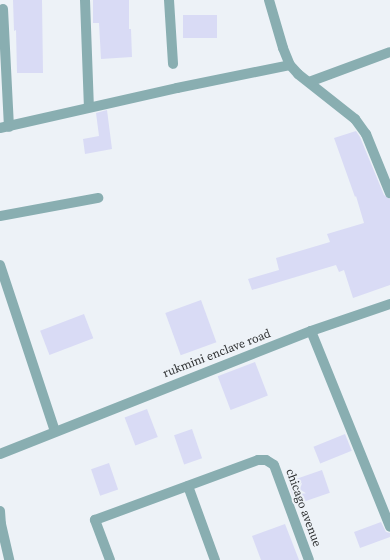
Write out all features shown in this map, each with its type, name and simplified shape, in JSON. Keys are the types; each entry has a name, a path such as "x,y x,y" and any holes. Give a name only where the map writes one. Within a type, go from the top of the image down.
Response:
{"street":[{"path":"85,0 89,107"},
{"path":"169,0 173,64"},
{"path":"269,0 282,48 290,65 355,119 366,134 390,193"},
{"path":"3,9 5,127 89,107 290,65"},
{"path":"309,82 390,52"},
{"path":"0,216 98,198"},
{"path":"0,265 55,431"},
{"name":"rukmini enclave road","path":"0,454 311,331 390,304"},
{"path":"311,331 390,527"},
{"name":"chicago avenue","path":"188,486 258,460 266,460 274,464 309,560"},
{"path":"110,560 95,520 188,486 215,560"},
{"path":"0,511 1,524 9,560"}],"building":[{"path":"13,0 42,0 43,73 17,73 16,30 14,31"},
{"path":"93,0 129,0 129,29 131,29 132,57 101,59 99,23 93,23"},
{"path":"183,15 217,15 217,38 183,38"},
{"path":"107,110 112,149 85,154 83,139 99,136 96,113"},
{"path":"356,131 360,137 384,195 390,199 390,285 353,298 344,270 339,272 336,265 252,290 248,279 279,270 276,258 330,242 327,234 364,223 356,196 355,197 334,138"},
{"path":"201,300 216,342 181,355 165,313"},
{"path":"84,314 93,338 49,355 40,331"},
{"path":"255,362 268,396 231,410 218,376"},
{"path":"147,409 158,437 135,446 125,418"},
{"path":"192,429 202,458 184,464 174,435"},
{"path":"345,434 352,451 320,463 313,447"},
{"path":"109,463 118,489 100,496 91,469"},
{"path":"322,470 330,493 296,504 288,482"},
{"path":"381,522 386,532 390,533 390,537 360,548 354,532"},
{"path":"285,524 299,560 261,560 252,536"}]}
